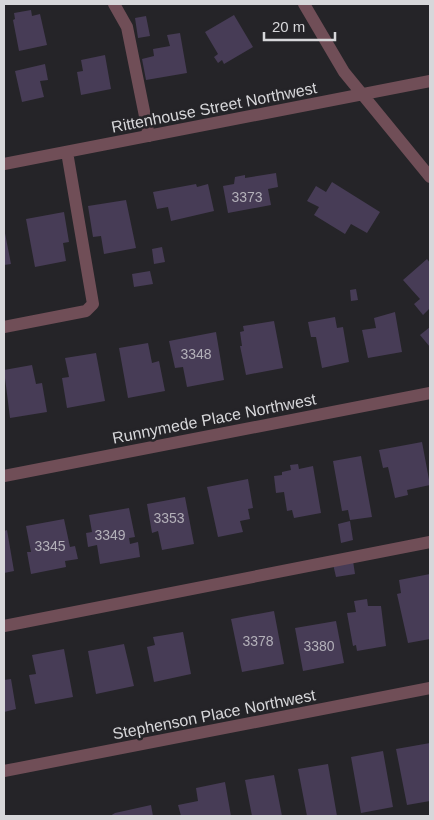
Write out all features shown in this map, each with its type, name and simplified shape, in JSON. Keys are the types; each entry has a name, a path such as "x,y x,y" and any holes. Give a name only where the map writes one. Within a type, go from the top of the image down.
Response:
{"street":[{"path":"114,4 127,27 149,136"},
{"path":"304,4 344,72 430,177"},
{"name":"Rittenhouse Street Northwest","path":"4,164 430,81"},
{"path":"4,327 86,311 93,304 67,152"},
{"name":"Runnymede Place Northwest","path":"4,476 430,393"},
{"path":"4,626 430,542"},
{"name":"Stephenson Place Northwest","path":"4,772 430,688"}],"building":[{"path":"31,10 32,16 40,14 47,45 19,51 13,20 15,19 14,13"},
{"path":"234,15 253,47 224,64 222,60 218,63 214,57 218,54 205,32"},
{"path":"146,16 150,36 138,38 135,18"},
{"path":"180,33 187,73 146,80 142,59 154,56 153,49 170,46 167,35"},
{"path":"105,55 111,89 81,95 77,72 83,71 81,60"},
{"path":"45,64 48,80 40,81 44,97 22,102 15,71"},
{"path":"276,173 278,187 268,189 271,205 228,213 223,186 234,184 235,177 245,175 245,178"},
{"path":"332,182 380,212 367,233 351,224 345,234 314,215 319,207 307,201 316,186 326,192"},
{"path":"196,184 197,187 208,184 214,211 171,221 168,207 157,209 153,192"},
{"path":"126,200 136,248 104,254 101,236 93,237 88,206"},
{"path":"64,212 69,242 63,243 66,261 35,267 26,219"},
{"path":"4,228 11,264 4,265"},
{"path":"162,247 165,262 154,264 152,249"},
{"path":"427,259 430,263 430,308 423,315 414,304 420,299 403,280"},
{"path":"150,271 153,284 134,287 132,274"},
{"path":"356,289 358,300 351,301 350,290"},
{"path":"395,312 402,352 368,358 362,330 376,328 374,318"},
{"path":"335,317 337,328 343,327 349,362 322,368 316,337 311,337 308,322"},
{"path":"274,321 283,368 246,375 240,346 242,346 240,332 244,331 243,326"},
{"path":"430,327 430,347 420,335"},
{"path":"216,332 224,380 187,387 183,367 175,368 169,341"},
{"path":"148,343 152,363 159,361 165,391 128,398 119,348"},
{"path":"96,353 105,401 67,408 62,378 69,377 65,358"},
{"path":"32,365 36,384 42,383 47,412 10,418 4,370"},
{"path":"422,442 430,485 407,490 408,495 395,498 388,467 383,468 379,450"},
{"path":"361,456 372,517 350,520 348,510 342,511 333,461"},
{"path":"298,464 299,469 313,466 321,513 294,518 292,510 287,511 284,492 276,493 274,476 282,475 282,472 291,470 290,465"},
{"path":"248,479 253,508 248,509 250,519 240,521 243,532 218,537 207,487"},
{"path":"185,497 194,544 162,550 158,531 152,533 147,504"},
{"path":"129,508 135,537 129,538 130,544 138,542 140,557 100,564 97,545 88,547 86,533 92,532 89,515"},
{"path":"64,519 70,547 75,546 78,559 65,561 66,567 31,574 27,552 31,552 26,526"},
{"path":"350,521 353,540 341,543 338,524"},
{"path":"7,530 14,571 4,573 4,531"},
{"path":"353,561 355,574 336,577 333,564"},
{"path":"430,574 430,639 408,643 397,594 401,593 399,580"},
{"path":"367,599 368,606 381,606 386,646 357,651 356,645 353,646 347,613 356,612 354,601"},
{"path":"274,611 284,664 242,672 231,619"},
{"path":"336,621 344,663 303,671 295,628"},
{"path":"183,632 191,674 154,682 147,647 155,645 153,637"},
{"path":"124,644 134,686 96,694 88,651"},
{"path":"64,649 73,697 35,704 29,675 36,674 32,655"},
{"path":"11,679 16,709 4,712 4,680"},
{"path":"430,743 430,801 407,805 396,749"},
{"path":"383,751 393,807 361,813 351,757"},
{"path":"328,764 337,816 307,816 298,769"},
{"path":"274,775 282,816 252,816 245,780"},
{"path":"225,782 231,816 181,816 178,805 198,801 196,788"},
{"path":"151,805 153,816 110,816 115,813"}]}
